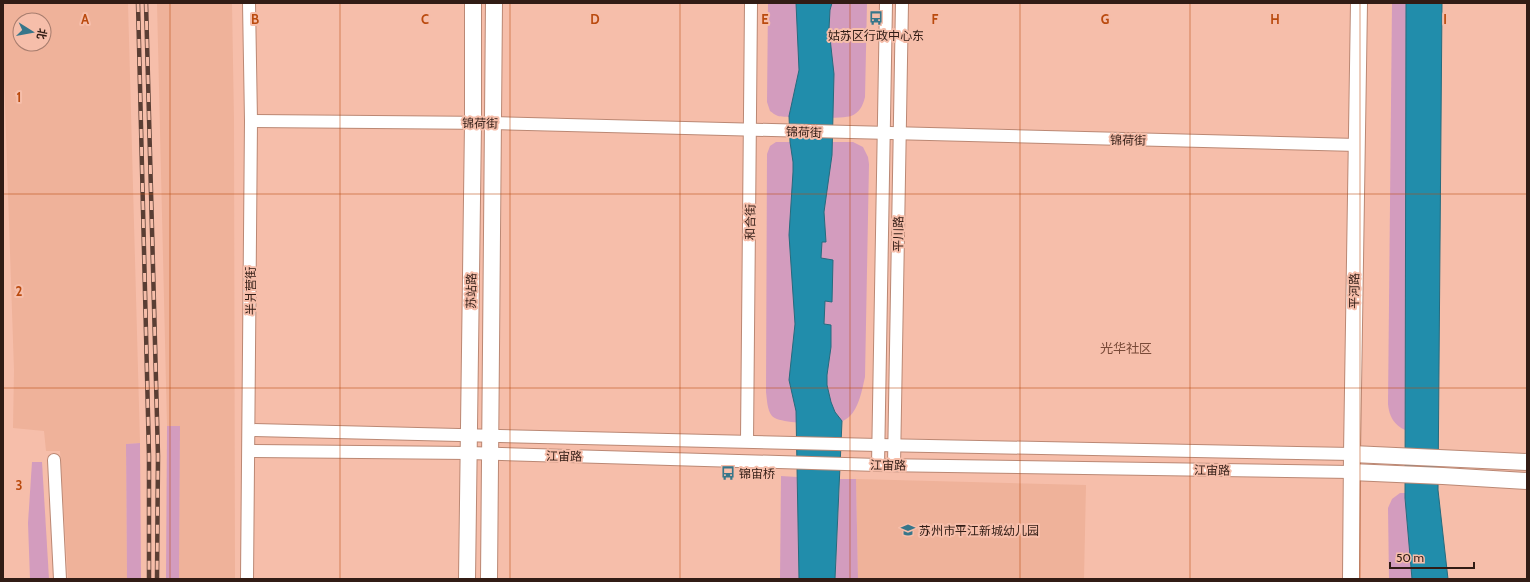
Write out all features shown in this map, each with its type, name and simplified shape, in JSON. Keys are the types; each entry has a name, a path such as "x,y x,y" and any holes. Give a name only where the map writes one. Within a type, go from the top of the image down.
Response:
{"main road":[{"name":"苏站路","path":"467,579 473,123 473,3"},
{"name":"苏站路","path":"489,579 494,3"},
{"name":"平河路","path":"1351,579 1351,472 1359,3"},
{"name":"江宙路","path":"1352,454 1403,455 1527,462"},
{"name":"江宙路","path":"1351,472 1527,481"}],"street":[{"name":"半爿营街","path":"247,579 251,121 249,3"},
{"name":"和合街","path":"747,441 752,3"},
{"name":"平川路","path":"878,465 886,3"},
{"name":"平川路","path":"894,465 902,3"},
{"name":"锦荷街","path":"251,121 493,123 1357,145"},
{"name":"江宙路","path":"249,430 878,445 1352,454"},
{"name":"江宙路","path":"249,451 469,453 878,465 1351,472"},
{"path":"54,460 60,579"}],"shaded area":[{"path":"3,3 128,3 140,443 126,444 127,579 68,579 60,451 46,451 44,431 13,428 14,370 3,46"},
{"path":"157,3 232,3 234,120 235,579 179,579 180,427 167,426"},
{"path":"768,3 867,3 865,97 862,106 856,113 846,117 803,118 778,116 770,111 767,102"},
{"path":"1392,3 1406,3 1405,430 1398,426 1393,420 1388,404"},
{"path":"776,142 853,142 863,147 868,157 865,377 860,398 855,409 849,417 839,422 812,423 783,421 772,416 768,408 766,392 767,154 770,146"},
{"path":"167,426 180,426 179,579 166,579"},
{"path":"140,443 141,579 127,579 126,444"},
{"path":"32,462 42,462 49,579 30,579 28,523"},
{"path":"781,476 797,477 799,579 780,579"},
{"path":"840,479 856,479 858,579 835,579"},
{"path":"856,479 1086,485 1084,579 858,579"},
{"path":"1400,493 1405,493 1412,579 1389,579 1388,508 1392,499"}],"water":[{"path":"796,3 832,3 829,29 834,74 832,155 824,212 826,242 822,242 821,258 833,260 832,302 825,301 824,324 831,325 831,347 827,385 835,412 842,421 835,579 799,579 796,411 789,380 795,324 789,235 793,162 790,142 789,116 799,70"},
{"path":"1406,3 1442,3 1438,490 1448,579 1412,579 1405,498"}],"railway":[{"path":"138,3 149,456 149,579"},
{"path":"146,3 158,456 157,579"}],"place":[{"name":"姑苏区行政中心东","path":"876,18"},
{"name":"锦宙桥","path":"728,473"},
{"name":"苏州市平江新城幼儿园","path":"908,530"}],"district":[{"name":"光华社区","path":"1126,348"}]}
